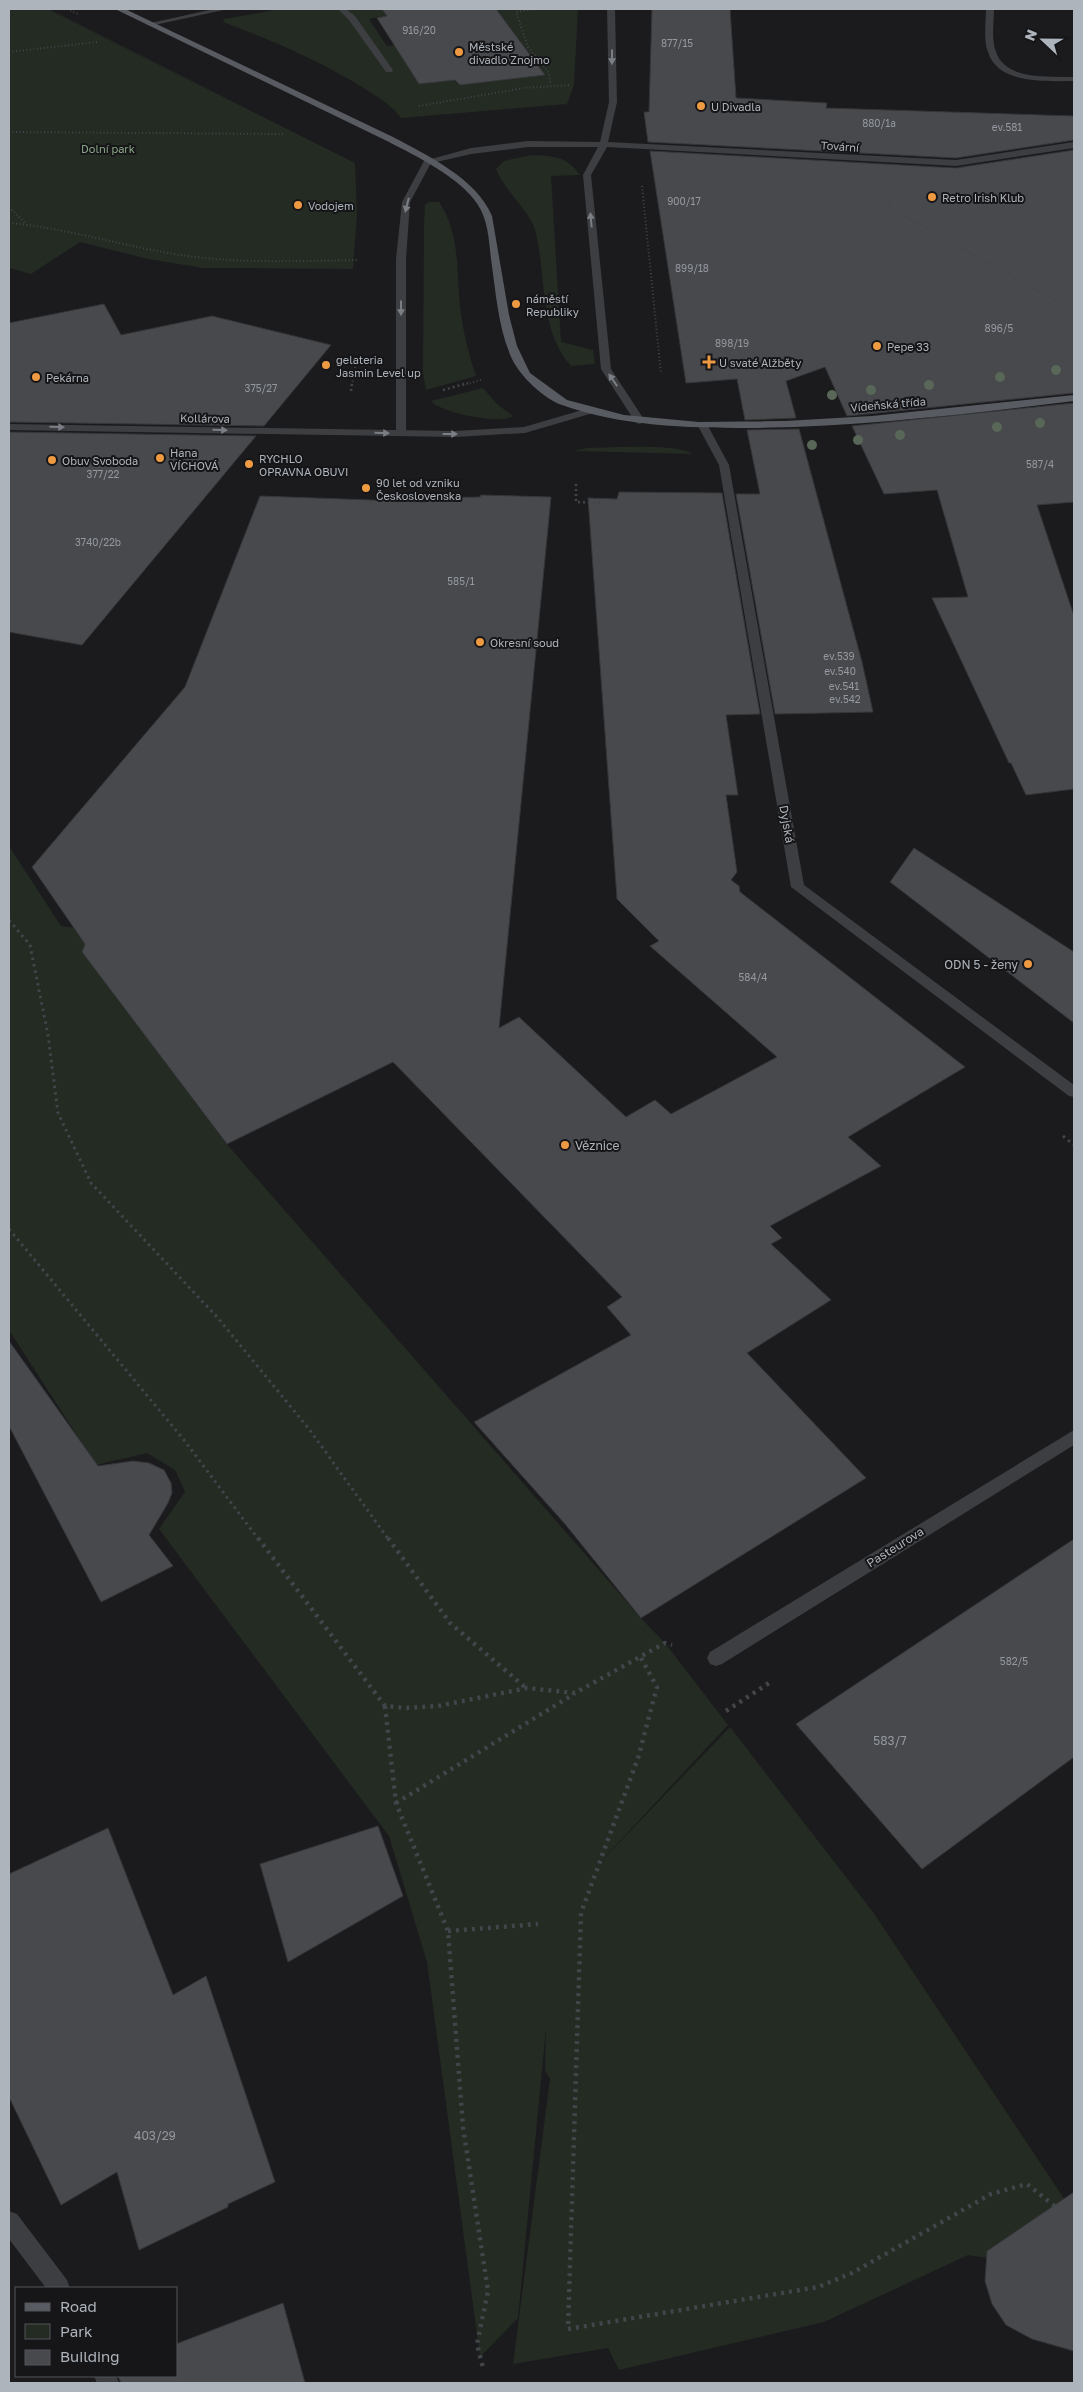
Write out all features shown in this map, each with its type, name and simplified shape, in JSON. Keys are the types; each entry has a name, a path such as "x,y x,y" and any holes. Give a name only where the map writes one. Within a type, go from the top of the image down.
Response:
{"main road":[{"path":"120,9 428,161 479,200 490,221 506,329 515,354 527,376 547,394 589,410 640,421 703,426"},
{"name":"Vídeňská třída","path":"703,426 741,427 876,418 1074,398"}],"street":[{"path":"150,24 224,9"},
{"path":"342,9 352,18 389,70"},
{"path":"612,9 613,102 603,146 587,175 606,369 640,421"},
{"path":"990,9 992,54 1006,71 1039,78 1074,79"},
{"path":"589,410 525,430 455,434 401,433 400,259 406,202 428,161 471,151 528,144 603,146"},
{"name":"Tovární","path":"603,146 641,145 874,160 956,163 1074,145"},
{"name":"Dyjská","path":"703,426 724,465 798,887 1074,1092"},
{"name":"Kollárova","path":"9,428 401,433"},
{"name":"Pasteurova","path":"716,1658 1074,1437"},
{"path":"9,2222 58,2287"}],"path":[{"path":"535,9 516,12 528,46 549,73 550,85"},
{"path":"9,52 97,42"},
{"path":"429,103 550,85 574,85"},
{"path":"9,132 292,134"},
{"path":"641,145 639,161 661,375"},
{"path":"874,160 892,209 1069,308"},
{"path":"9,207 27,224"},
{"path":"9,223 70,231 175,254 223,260 297,262 360,260"},
{"path":"576,484 576,502 603,503"},
{"path":"9,920 30,945 48,1035 58,1113 91,1183 218,1318 309,1429 450,1623 527,1688"},
{"path":"9,1229 184,1440 385,1706 396,1803 448,1931 463,2127 488,2290 477,2344 483,2368"},
{"path":"396,1803 575,1694 665,1643 716,1658"},
{"path":"641,1658 657,1687 638,1758 581,1913 568,2329 818,2286 852,2273 991,2194 1027,2184 1057,2208"},
{"path":"385,1706 405,1708 438,1706 527,1688 575,1694"},
{"path":"448,1931 538,1924"}],"green space":[{"name":"Dolní park","path":"9,9 48,9 355,163 357,215 353,269 203,268 148,259 80,242 31,274 9,268"},
{"path":"281,9 399,9 384,10 387,16 369,19 387,46 402,44 411,71 419,84 454,80 459,85 500,80 512,31 496,9 578,9 574,85 567,104 401,118 383,101 328,68 276,43 223,22 224,19"},
{"path":"531,155 559,158 570,164 580,175 551,176 561,342 593,350 595,364 571,366 560,351 548,318 539,247 533,223 505,185 496,169 504,161"},
{"path":"429,202 439,202 447,215 452,230 457,259 462,321 476,376 426,390 423,373 424,224 425,205"},
{"path":"483,388 497,404 513,416 497,419 472,416 446,410 431,401"},
{"path":"658,447 672,448 692,454 573,451 587,448"},
{"path":"9,846 61,926 92,930 82,952 225,1142 641,1618 665,1643 728,1725 591,1872 730,1727 873,1912 1067,2203 987,2258 968,2255 824,2322 619,2370 608,2348 513,2364 550,2079 545,2070 546,2029 518,2318 480,2357 427,1962 389,1836 159,1529 185,1492 175,1470 147,1453 96,1465 9,1330"}],"building":[{"name":"Městské divadlo Znojmo","path":"382,9 496,9 545,75 460,85 455,80 419,84 377,18 387,16"},
{"path":"652,9 730,9 736,98 827,103 826,108 1074,116 1074,140 956,158 648,142 644,112 649,112"},
{"path":"1074,150 1074,393 847,416 825,367 786,381 796,418 745,420 737,379 686,383 650,151 956,168"},
{"path":"104,304 121,335 212,316 331,345 264,426 9,422 9,323"},
{"path":"1074,403 1074,502 1037,505 1074,616 1074,789 1026,795 1011,763 1009,763 932,598 968,597 937,490 884,494 852,426"},
{"path":"799,429 862,662 873,712 775,714 736,494 760,494 747,430"},
{"path":"9,432 256,436 82,645 9,632"},
{"path":"619,492 722,493 760,714 726,715 738,795 726,795 737,872 731,880 739,886 740,892 965,1067 848,1137 881,1166 770,1226 782,1238 771,1244 831,1300 747,1353 866,1478 641,1618 565,1524 474,1422 631,1335 607,1307 622,1297 393,1062 227,1144 82,952 85,944 32,867 185,687 260,496 426,502 426,498 480,497 481,495 551,497 499,1028 519,1017 626,1117 655,1100 671,1114 777,1057 650,946 659,941 617,899 588,498 617,499"},
{"name":"ODN 5 - ženy","path":"914,848 1074,952 1074,1023 890,882"},
{"path":"9,1341 98,1466 133,1461 149,1463 164,1470 171,1483 172,1493 149,1535 173,1566 101,1602 9,1426"},
{"path":"1074,1539 1074,1757 922,1869 796,1724"},
{"path":"378,1826 403,1896 288,1962 260,1864"},
{"path":"108,1828 173,1995 206,1976 275,2182 139,2250 117,2172 61,2205 9,2097 9,1874"},
{"path":"1074,2192 1074,2351 1032,2339 1006,2325 992,2304 985,2281 987,2251"},
{"path":"283,2303 305,2383 121,2383 118,2377 178,2377 178,2343"}],"place":[{"name":"Městské divadlo Znojmo","path":"459,52"},
{"name":"U Divadla","path":"701,106"},
{"name":"Retro Irish Klub","path":"932,197"},
{"name":"Vodojem","path":"298,205"},
{"name":"náměstí Republiky","path":"516,304"},
{"name":"Pepe 33","path":"877,346"},
{"name":"U svaté Alžběty","path":"709,362"},
{"name":"gelateria Jasmin Level up","path":"326,365"},
{"name":"Pekárna","path":"36,377"},
{"name":"Hana VÍCHOVÁ","path":"160,458"},
{"name":"Obuv Svoboda","path":"52,460"},
{"name":"RYCHLO OPRAVNA OBUVI","path":"249,464"},
{"name":"90 let od vzniku Československa","path":"366,488"},
{"name":"Okresní soud","path":"480,642"},
{"name":"ODN 5 - ženy","path":"1028,964"},
{"name":"Věznice","path":"565,1145"}]}
